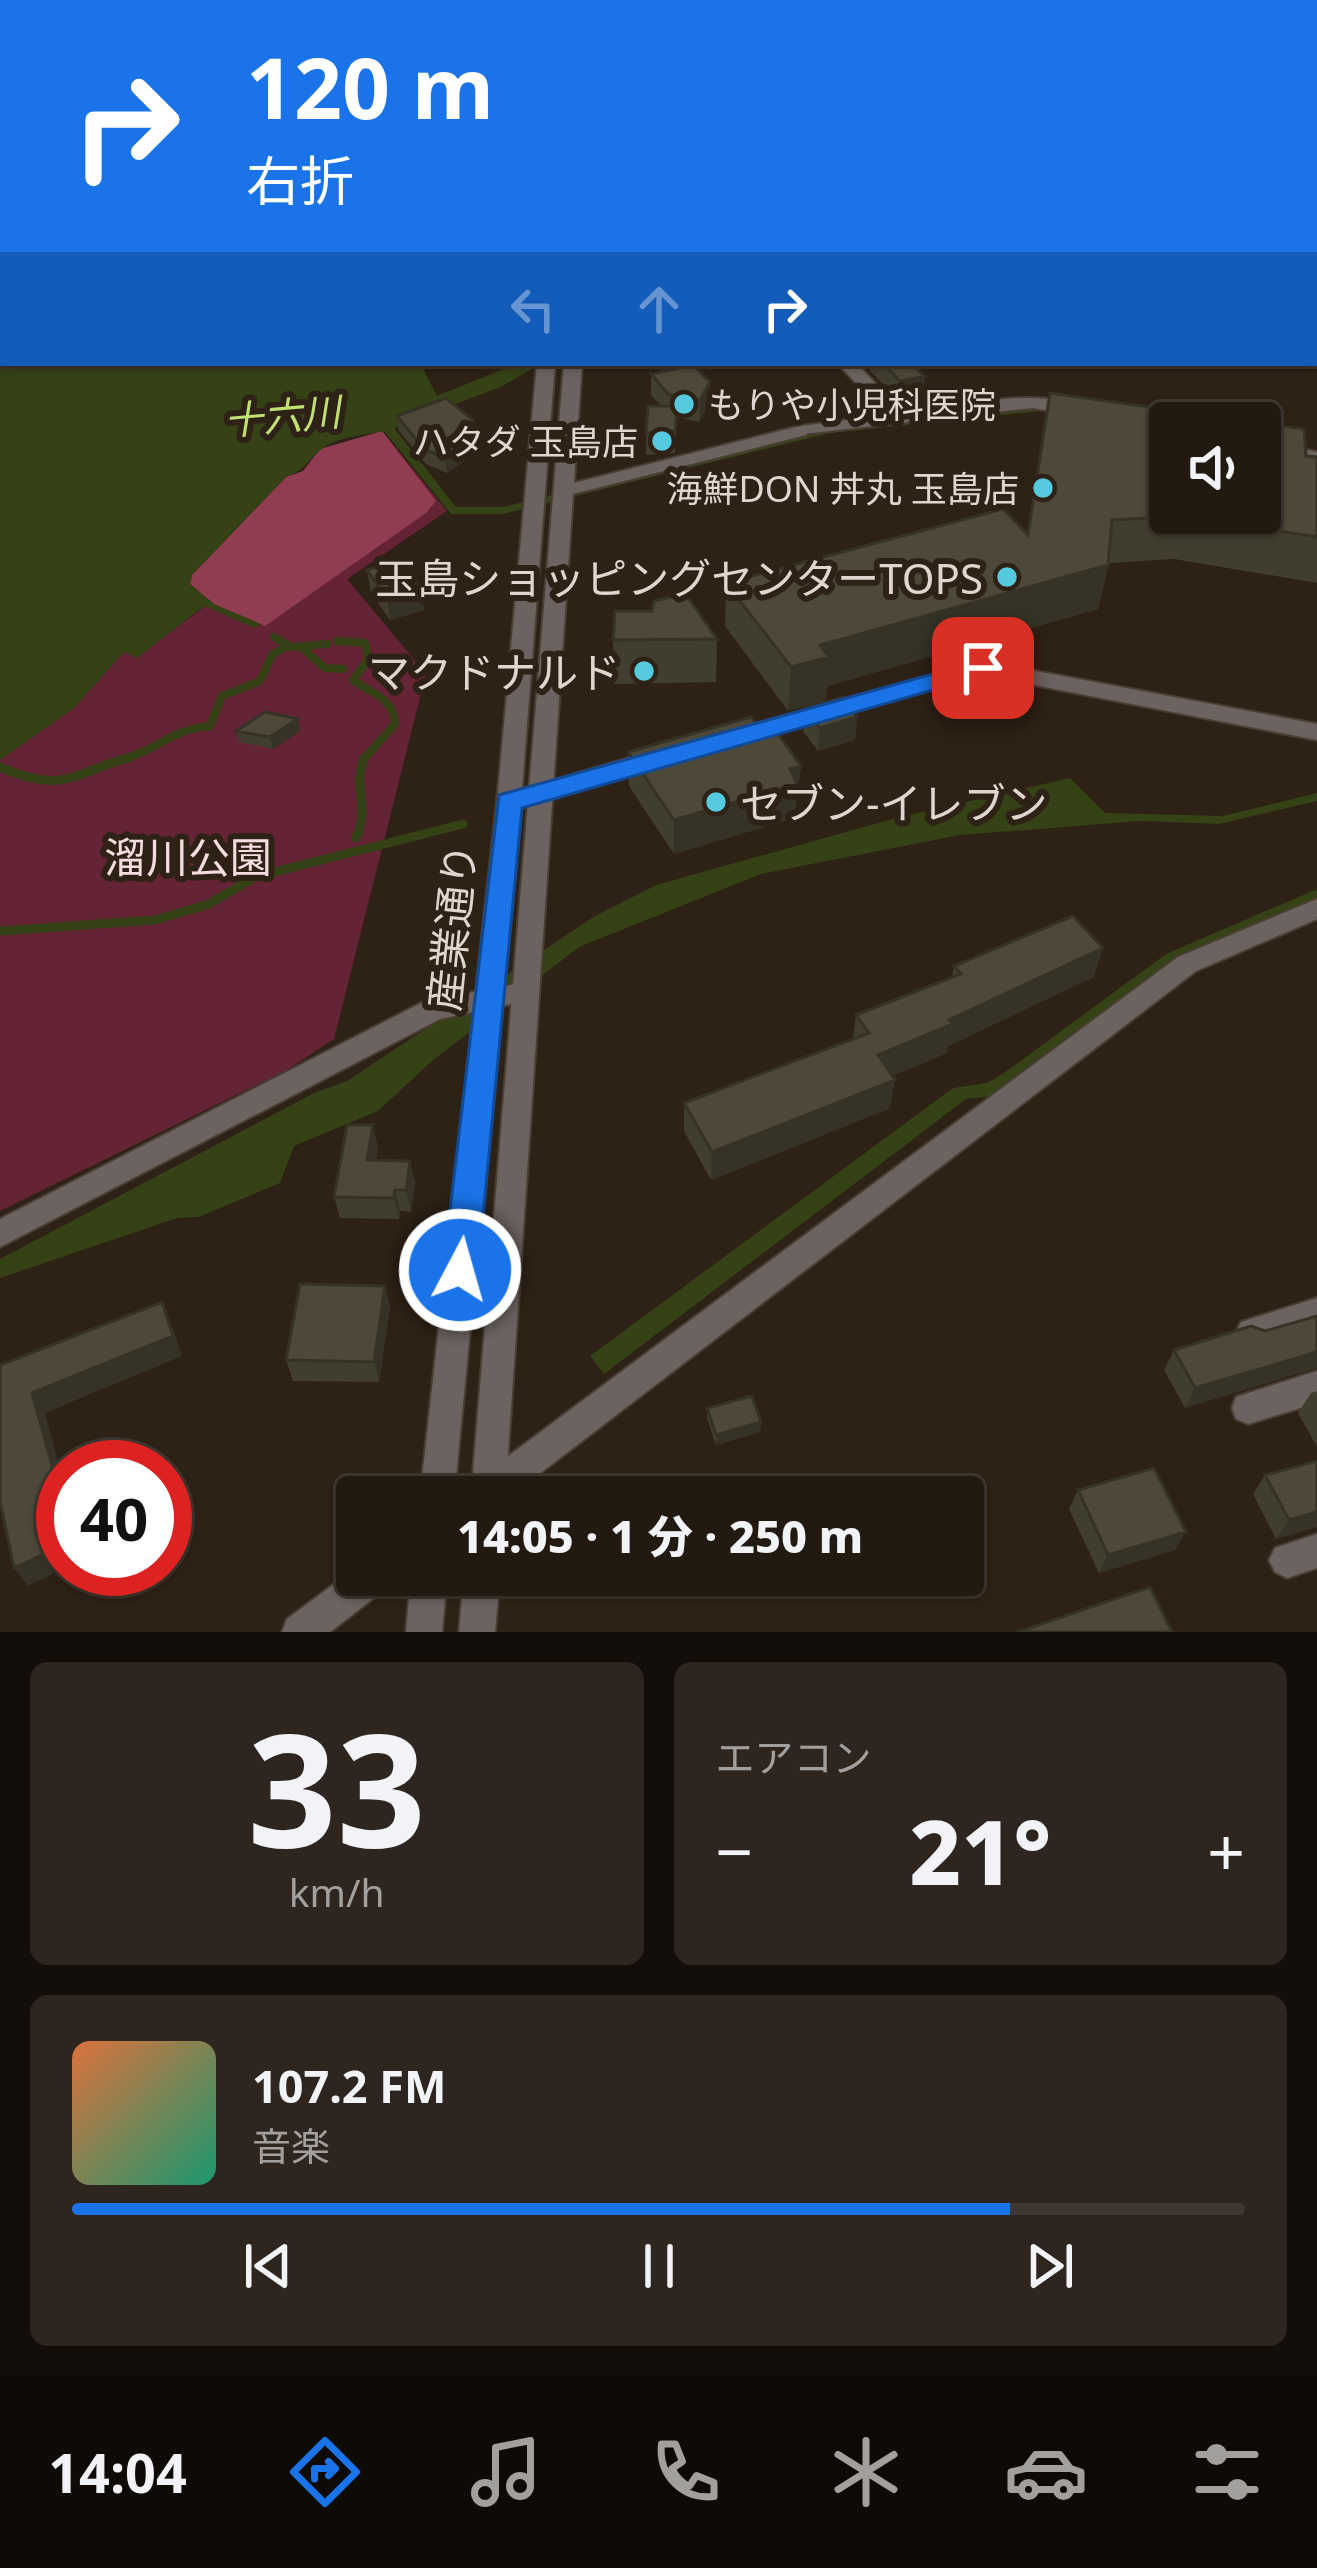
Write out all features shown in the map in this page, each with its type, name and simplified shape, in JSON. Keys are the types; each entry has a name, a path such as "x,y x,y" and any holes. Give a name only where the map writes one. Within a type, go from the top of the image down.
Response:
{"street":[{"name":"産業通り","path":"439,1476 509,802 546,366"},
{"name":"産業通り","path":"487,1476 573,366"},
{"path":"849,366 900,419"},
{"path":"563,491 800,431 1032,403 1107,416"},
{"path":"1281,450 1317,458"},
{"path":"509,802 983,668 1317,732"},
{"path":"510,1476 1187,964 1317,908"},
{"path":"0,1234 434,1009 526,992"},
{"path":"1252,1333 1317,1313"},
{"path":"1248,1408 1317,1387"},
{"path":"300,1632 348,1596"},
{"path":"424,1632 427,1596"},
{"path":"477,1632 480,1596"}],"green space":[{"name":"溜川公園","path":"382,431 447,511 347,579 426,674 334,1039 287,1070 0,1211 0,760 74,708 124,651 138,657 205,606 255,628 190,584"}],"shaded area":[{"path":"382,431 436,501 426,513 265,626 215,605 190,584 192,575 286,477 303,471 320,449"}],"water":[{"name":"十六川","path":"0,366 422,366 437,396 511,366 538,366 500,387 394,428 456,507 503,507 827,428 1039,407 1149,431 1041,411 830,433 503,514 451,514 384,431 349,437 324,448 286,477 192,575 190,584 214,604 261,624 255,628 204,606 137,658 124,652 74,708 0,760"},
{"path":"1070,778 1105,813 1223,816 1317,793 1317,801 1219,824 1140,821 960,835 761,874 579,947 432,1061 378,1111 294,1146 280,1183 198,1217 177,1218 0,1278 0,1259 314,1093 347,1081 595,916 656,885 896,818"},
{"path":"1317,889 1317,900 1176,960 993,1096 966,1099 604,1374 590,1356 953,1088 987,1083 1004,1073 1166,954"}],"building":[{"path":"694,366 710,382 700,400 668,394 651,374"},
{"path":"886,366 913,366 925,376 900,381"},
{"path":"1050,393 1149,407 1149,518 1112,520 1108,565 820,645 829,657 791,667 726,583 1003,509 1028,535"},
{"path":"446,398 473,420 468,442 445,458 424,449 397,416"},
{"path":"648,406 677,406 675,431 646,433"},
{"path":"1281,426 1304,429 1306,456 1317,457 1317,537 1281,531"},
{"path":"400,560 421,587 387,598 367,570"},
{"path":"685,593 717,639 613,640 615,611 652,611 654,601"},
{"path":"843,697 857,717 820,728 805,708"},
{"path":"265,712 298,719 270,737 236,731"},
{"path":"751,717 764,734 776,731 801,766 790,769 797,784 674,820 628,752"},
{"path":"1073,916 1103,948 949,1020 953,1024 878,1055 895,1080 712,1152 684,1103 869,1033 856,1015 961,974 954,966"},
{"path":"347,1125 373,1125 367,1160 410,1161 406,1190 395,1190 394,1198 334,1197"},
{"path":"300,1284 385,1286 374,1362 286,1360"},
{"path":"162,1302 173,1336 32,1393 45,1440 36,1440 36,1558 14,1568 0,1501 0,1365"},
{"path":"1317,1316 1317,1352 1195,1388 1174,1350 1251,1326 1265,1331"},
{"path":"752,1396 761,1422 716,1435 707,1408"},
{"path":"1317,1461 1317,1512 1289,1520 1265,1475"},
{"path":"1154,1468 1186,1532 1108,1555 1078,1490"},
{"path":"1150,1587 1172,1632 1018,1632"}],"waterway":[{"path":"274,637 291,647 327,644"},
{"path":"337,641 365,643 368,660 353,680 381,697 394,715 395,724 364,758"},
{"path":"120,760 210,726 222,696 260,681 272,655 285,647"},
{"path":"302,648 325,668 343,669"},
{"path":"0,767 55,780 131,757"},
{"path":"356,838 362,816 360,777 364,758"},
{"path":"0,931 155,920 209,904 255,877 463,824"}],"place":[{"name":"もりや小児科医院","path":"684,404"},
{"name":"ハタダ 玉島店","path":"662,441"},
{"name":"海鮮DON 丼丸 玉島店","path":"1043,488"},
{"name":"玉島ショッピングセンターTOPS","path":"1007,577"},
{"name":"マクドナルド","path":"644,671"},
{"name":"セブン-イレブン","path":"716,802"}],"route":[{"path":"460,1270 509,802 983,668"}]}
